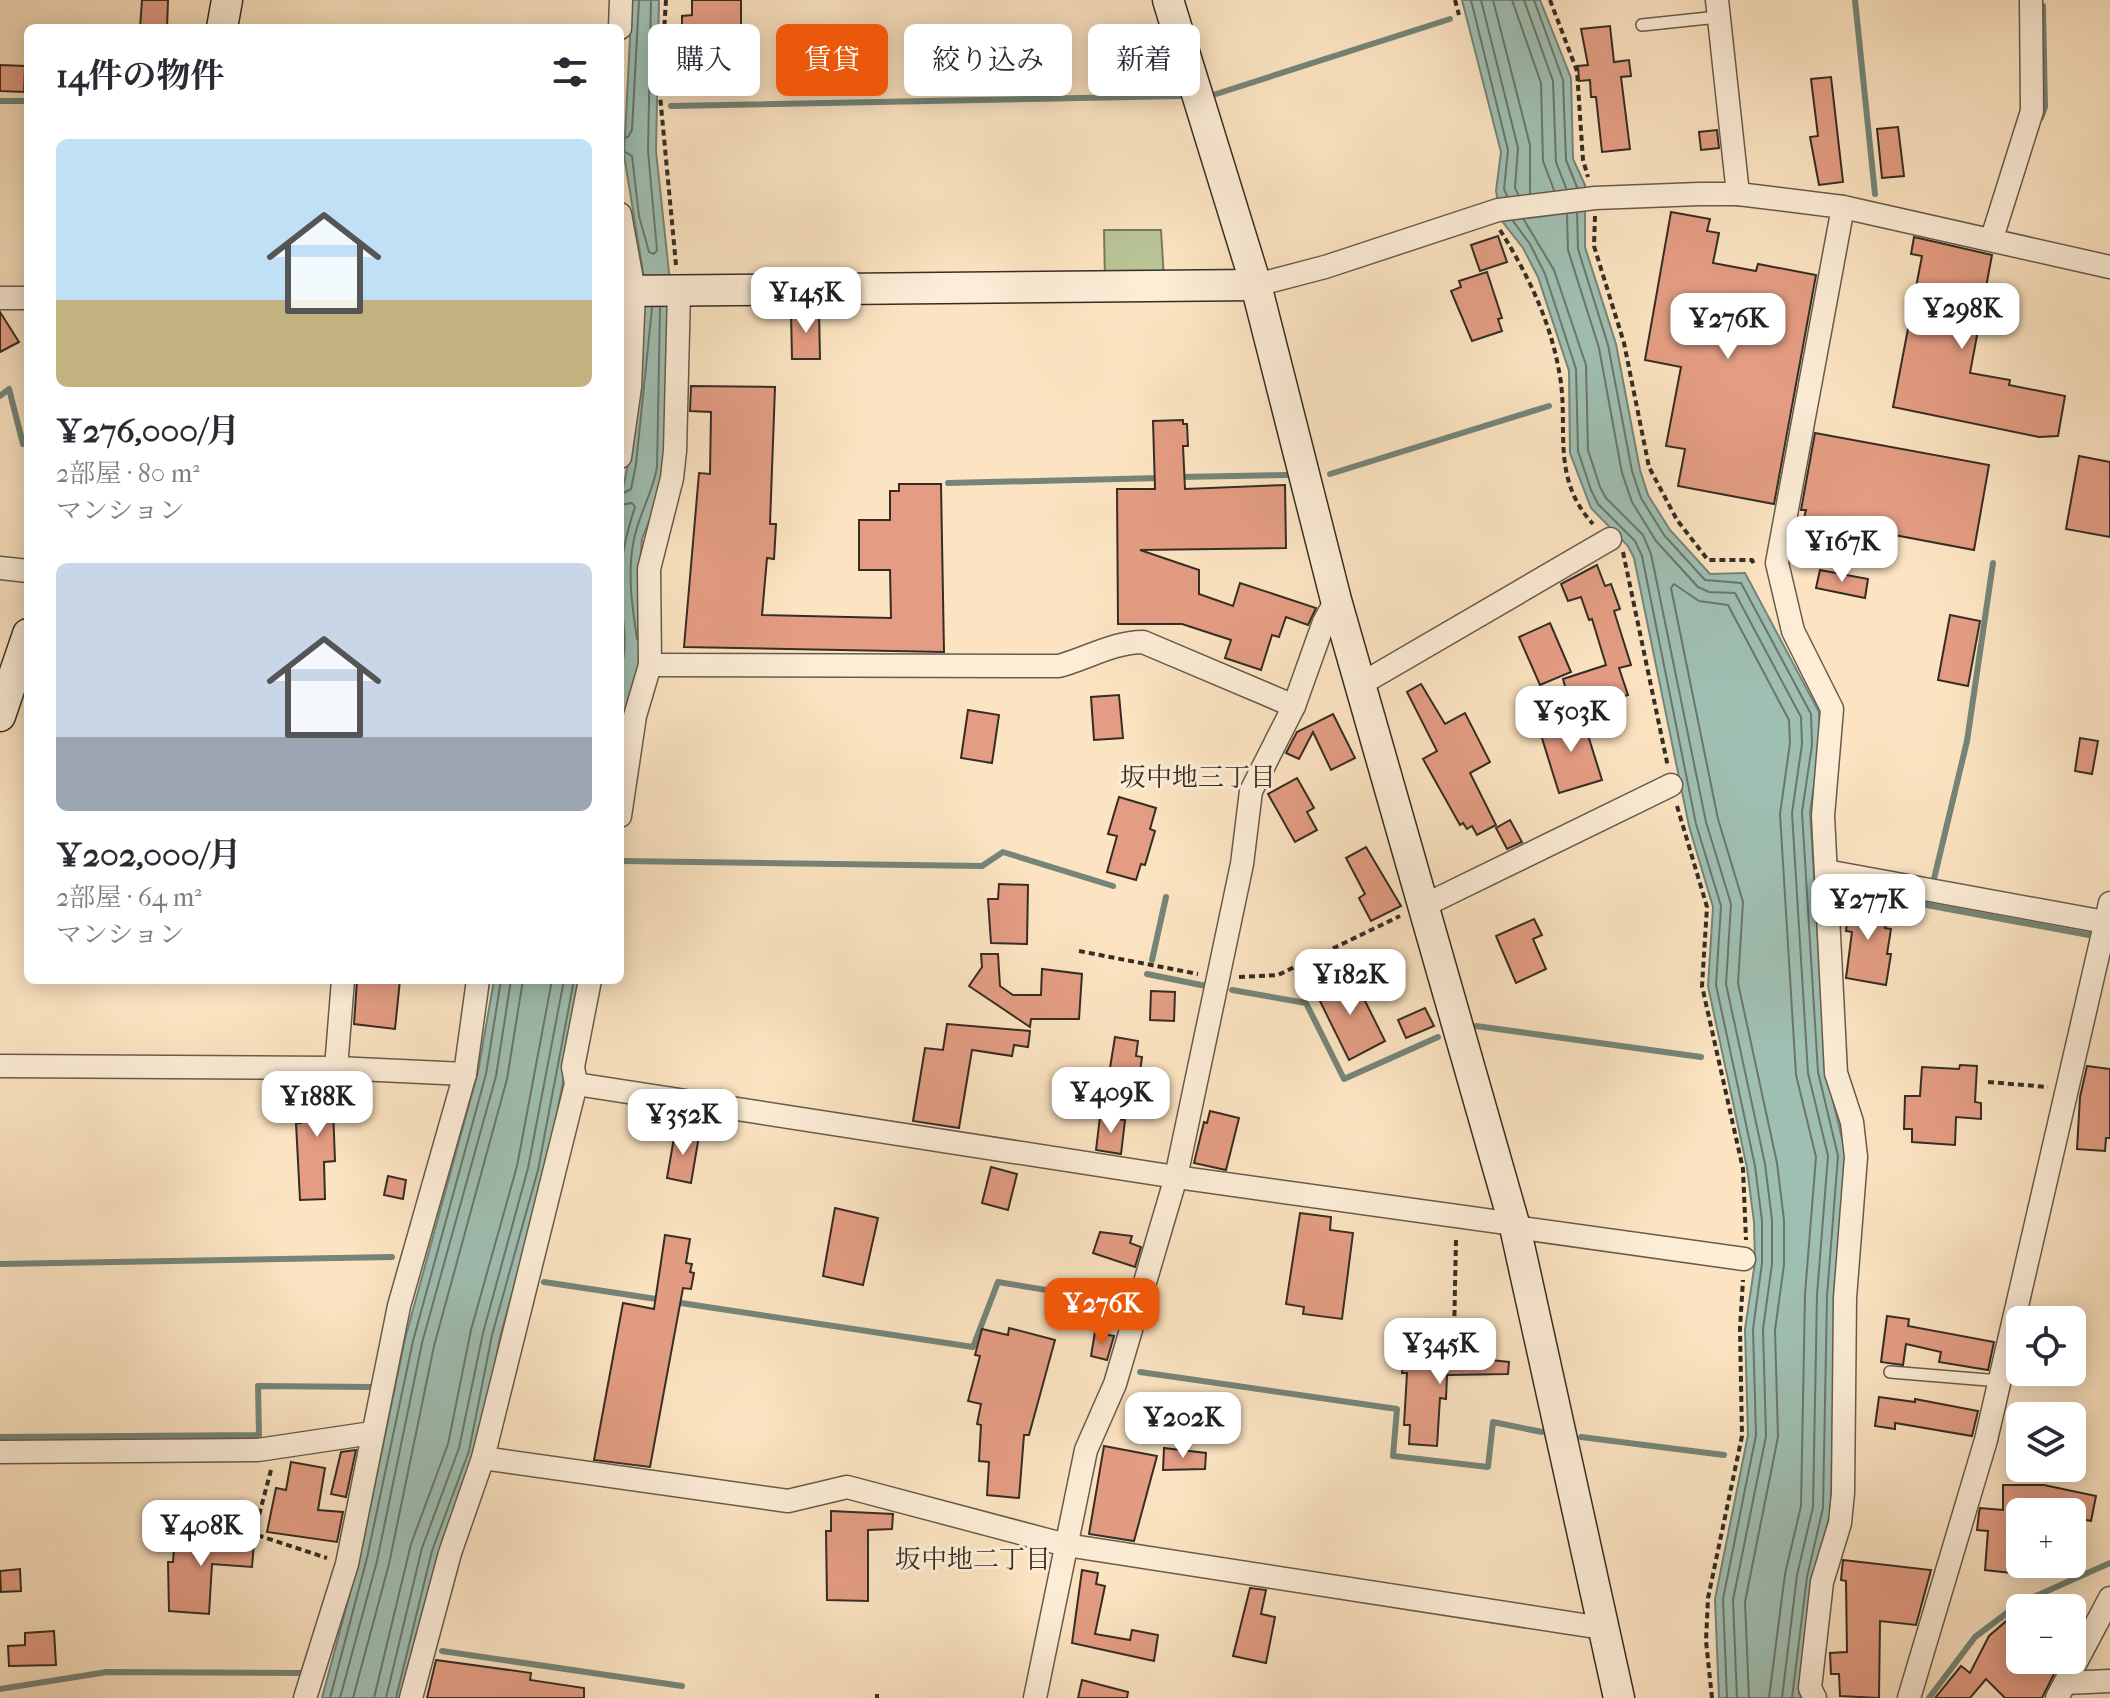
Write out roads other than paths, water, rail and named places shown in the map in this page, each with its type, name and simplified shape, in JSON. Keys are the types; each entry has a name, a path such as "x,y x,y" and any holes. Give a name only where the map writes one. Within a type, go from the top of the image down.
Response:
{"street":[{"path":"223,24 227,0"},
{"path":"620,24 621,0"},
{"path":"1168,0 1256,285 1336,600 1514,1225 1619,1698"},
{"path":"1992,238 2032,111 2031,0"},
{"path":"1718,8 1738,194"},
{"path":"631,291 1256,285 1325,267 1494,211 1595,198 1738,194 1843,207 1992,238 2110,267"},
{"path":"1815,1698 1810,1688 1822,1582 1840,1523 1843,1493 1845,1298 1856,1157 1852,1122 1836,1073 1823,816 1832,709 1793,631 1777,563 1843,207"},
{"path":"624,242 631,291 630,387 624,429"},
{"path":"624,789 635,716 650,665 649,569 675,451 679,291"},
{"path":"0,298 24,298"},
{"path":"1361,684 1610,539"},
{"path":"0,568 24,571"},
{"path":"1035,1698 1086,1450 1115,1384 1176,1177 1242,864 1251,791 1294,706 1324,622 1336,600"},
{"path":"650,665 1059,666 1098,655 1120,642 1143,642 1294,706"},
{"path":"0,716 21,676"},
{"path":"1421,907 1671,785"},
{"path":"1826,871 2109,916 2066,1088 1986,1440 1909,1698"},
{"path":"336,1068 343,984"},
{"path":"305,1698 347,1564 399,1306 465,1074 477,984"},
{"path":"411,1698 450,1553 483,1458 576,1084 573,1067 589,984"},
{"path":"0,1066 336,1068 465,1074"},
{"path":"576,1084 1176,1177 1744,1259"},
{"path":"0,1452 276,1448 372,1433"},
{"path":"483,1458 788,1501 847,1487 1066,1545 1602,1628"},
{"path":"2061,1690 2110,1598"},
{"path":"2061,1690 2110,1681"}],"lane":[{"path":"1642,25 1718,8"},
{"path":"1890,1372 2000,1381"}],"water":[{"path":"632,0 659,0 659,24 648,24 648,96 657,96 656,151 670,282 665,467 661,491 642,539 638,590 645,642 624,739 624,484 646,290 624,155"},
{"path":"1462,0 1540,0 1571,78 1573,159 1585,185 1585,247 1616,344 1640,470 1648,495 1670,530 1710,574 1745,573 1819,712 1820,745 1810,812 1826,1071 1846,1156 1835,1296 1831,1509 1815,1577 1799,1693 1802,1698 1719,1698 1715,1599 1748,1435 1745,1329 1755,1262 1747,1168 1708,986 1713,907 1689,826 1634,558 1628,546 1591,508 1570,453 1569,371 1538,277 1523,248 1502,221 1496,191 1501,152"},
{"path":"493,984 581,984 546,1172 500,1337 484,1423 403,1698 322,1698 360,1556 405,1339 478,1072"}],"waterway":[{"path":"1855,0 1875,194"},
{"path":"2041,118 2045,107 2043,6"},
{"path":"1213,95 1450,19"},
{"path":"671,106 1182,96"},
{"path":"0,101 24,101"},
{"path":"0,396 9,389 23,444"},
{"path":"1330,474 1549,406"},
{"path":"1179,477 1289,475"},
{"path":"948,483 1160,478"},
{"path":"1933,883 1967,741 1993,563"},
{"path":"624,861 982,866 1003,852 1113,886"},
{"path":"1856,892 2089,935"},
{"path":"1152,960 1166,897"},
{"path":"1147,974 1206,986"},
{"path":"1232,990 1306,1003 1344,1079 1438,1037"},
{"path":"1476,1026 1701,1057"},
{"path":"0,1264 392,1257"},
{"path":"544,1282 663,1300"},
{"path":"674,1302 973,1347 998,1282 1112,1301"},
{"path":"1140,1372 1397,1409 1393,1456 1488,1467 1493,1422 1542,1432"},
{"path":"0,1437 259,1435 258,1386 371,1387"},
{"path":"1581,1437 1724,1455"},
{"path":"1929,1698 1975,1637 2020,1603 2110,1563"},
{"path":"442,1651 682,1686"},
{"path":"0,1689 107,1672 301,1673"}],"district":[{"name":"坂中地三丁目","path":"1198,777"},
{"name":"坂中地二丁目","path":"973,1559"}]}
